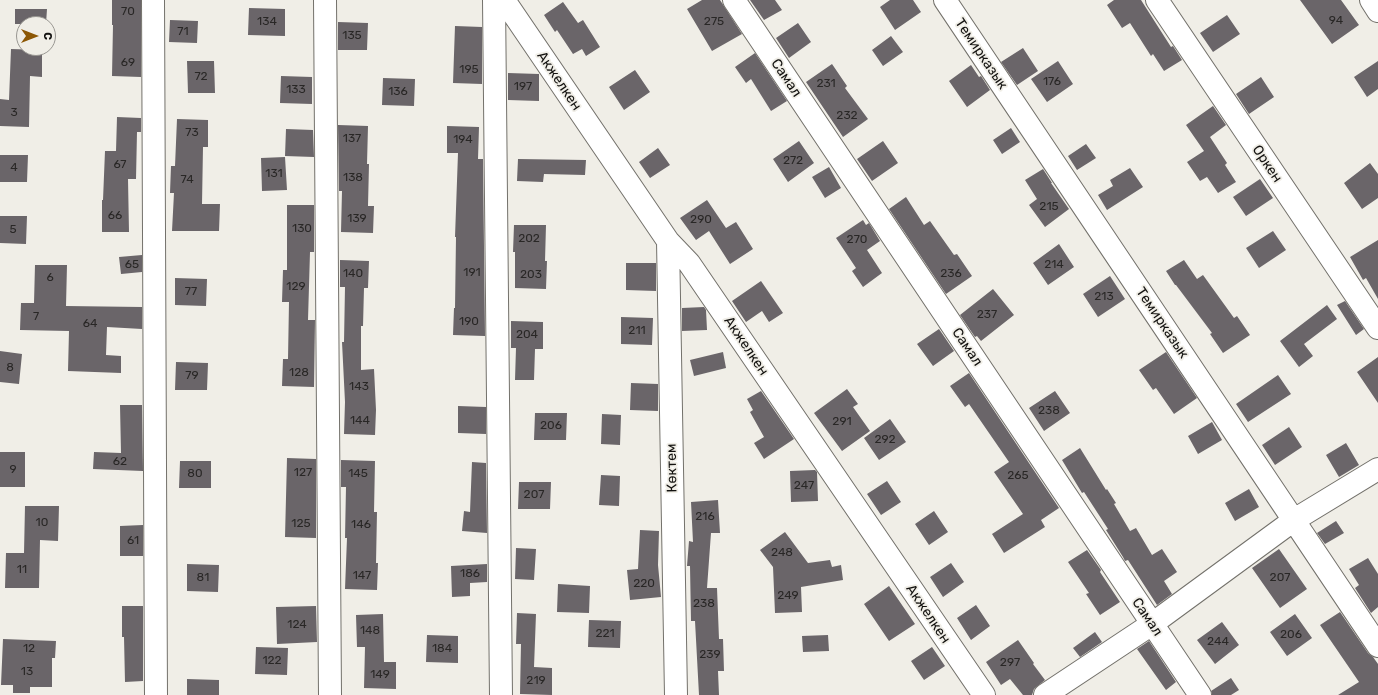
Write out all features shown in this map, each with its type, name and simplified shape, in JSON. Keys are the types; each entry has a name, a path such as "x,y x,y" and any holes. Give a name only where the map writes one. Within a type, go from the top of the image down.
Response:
{"street":[{"path":"154,0 156,695"},
{"path":"325,0 330,695"},
{"path":"494,0 501,695"},
{"name":"Акжелкен","path":"504,0 668,241 689,263 984,695"},
{"name":"Самал","path":"734,0 1200,695"},
{"name":"Темирказык","path":"945,0 1378,646"},
{"name":"Оркен","path":"1157,0 1378,328"},
{"path":"1371,0 1378,11"},
{"name":"Көктем","path":"668,241 676,695"},
{"path":"1045,695 1152,624 1294,520 1378,469"}],"building":[{"path":"112,0 141,0 141,77 112,76"},
{"path":"702,0 720,0 742,34 712,51 687,9"},
{"path":"750,0 775,0 782,10 764,20"},
{"path":"890,0 913,0 921,12 895,30 880,7"},
{"path":"1114,0 1141,0 1171,47 1173,46 1182,60 1164,71 1153,54 1151,56 1130,23 1122,28 1107,5"},
{"path":"1300,0 1341,0 1359,25 1332,44"},
{"path":"563,2 578,23 583,20 600,47 586,56 582,49 573,54 557,30 555,32 544,15"},
{"path":"249,8 285,9 285,36 248,35"},
{"path":"15,9 47,9 47,16 16,16 15,24"},
{"path":"1227,15 1240,34 1213,52 1200,33"},
{"path":"170,20 198,21 197,43 169,42"},
{"path":"338,22 368,23 367,50 338,50"},
{"path":"798,23 811,42 789,58 776,38"},
{"path":"455,26 482,27 482,84 453,83"},
{"path":"891,36 903,52 883,66 872,50"},
{"path":"1023,48 1038,71 1017,85 1001,62"},
{"path":"11,49 16,49 16,56 42,56 42,77 30,76 29,127 0,126 0,99 9,100"},
{"path":"755,53 787,101 771,111 751,79 746,83 735,67"},
{"path":"187,61 214,61 215,93 188,93"},
{"path":"1058,61 1073,84 1047,102 1031,79"},
{"path":"1378,61 1378,89 1367,97 1354,77"},
{"path":"832,64 847,86 845,88 868,119 843,137 806,82"},
{"path":"971,65 979,77 981,76 990,90 967,107 949,81"},
{"path":"635,70 650,92 624,110 609,87"},
{"path":"508,73 539,74 539,101 508,100"},
{"path":"281,76 312,77 312,104 280,103"},
{"path":"1261,77 1274,97 1249,114 1236,94"},
{"path":"383,78 415,79 414,106 382,105"},
{"path":"1213,106 1226,125 1210,137 1227,163 1225,165 1236,182 1218,193 1207,177 1200,181 1187,162 1204,151 1186,125"},
{"path":"117,117 141,118 141,132 137,132 136,179 128,179 129,232 102,232 105,151 116,151"},
{"path":"177,119 208,120 208,147 203,147 202,204 220,204 219,231 172,231 174,193 170,193 171,166 175,166"},
{"path":"338,125 368,126 368,206 374,206 373,233 341,232 342,191 339,191"},
{"path":"447,126 479,127 478,159 483,159 485,336 453,335 455,308 455,237 458,153 447,153"},
{"path":"1011,128 1020,142 1002,154 993,140"},
{"path":"286,129 313,130 314,157 285,156"},
{"path":"799,141 814,163 788,182 773,159"},
{"path":"883,141 898,163 872,181 857,159"},
{"path":"1086,144 1096,158 1077,170 1068,156"},
{"path":"658,148 670,165 650,178 639,162"},
{"path":"0,155 28,155 27,182 0,182"},
{"path":"285,157 287,190 262,191 261,158"},
{"path":"518,159 586,160 585,175 544,174 543,182 517,181"},
{"path":"1370,163 1378,174 1378,198 1362,209 1344,183"},
{"path":"829,167 841,188 825,198 812,177"},
{"path":"1130,168 1143,187 1107,210 1098,195 1113,186 1110,180"},
{"path":"1043,169 1069,209 1045,227 1029,205 1037,199 1025,180"},
{"path":"1260,179 1273,198 1246,216 1233,197"},
{"path":"906,197 924,225 930,221 954,255 957,254 972,276 946,294 889,209"},
{"path":"707,200 726,228 736,222 753,249 730,264 709,231 696,240 680,218"},
{"path":"287,205 314,205 314,252 310,252 308,320 315,320 314,387 282,386 283,359 288,359 289,302 282,302 283,270 287,270"},
{"path":"0,216 27,216 26,244 0,243"},
{"path":"863,220 866,225 869,223 880,241 867,250 882,273 863,287 852,271 856,268 836,238"},
{"path":"514,225 546,225 546,289 515,288 515,252 513,252"},
{"path":"1273,231 1286,250 1259,268 1246,248"},
{"path":"1378,240 1378,299 1366,278 1363,280 1350,257"},
{"path":"1059,244 1074,267 1048,285 1033,263"},
{"path":"142,255 142,272 121,274 119,257"},
{"path":"340,260 369,261 368,288 364,288 363,326 361,326 361,370 374,369 376,410 375,435 344,434 345,402 342,342 344,342 345,287 340,287"},
{"path":"1184,260 1197,279 1203,275 1234,318 1237,316 1250,335 1223,353 1210,334 1212,333 1166,271"},
{"path":"626,263 656,263 656,291 626,290"},
{"path":"35,265 67,265 66,306 142,307 142,329 107,327 106,355 121,356 121,373 68,371 69,331 20,330 21,303 34,303"},
{"path":"1110,276 1125,299 1098,317 1083,294"},
{"path":"175,278 207,279 206,306 175,305"},
{"path":"761,281 783,313 769,322 762,311 746,322 732,301"},
{"path":"993,289 1014,315 981,341 977,336 975,337 960,315"},
{"path":"1345,301 1364,329 1356,335 1337,305"},
{"path":"1327,305 1337,319 1304,344 1313,356 1299,367 1280,341"},
{"path":"704,307 706,310 707,330 682,331 682,308"},
{"path":"621,317 653,318 652,345 621,344"},
{"path":"511,321 543,322 543,349 535,349 534,380 515,380 516,348 511,348"},
{"path":"939,329 954,351 933,366 917,344"},
{"path":"0,351 22,354 19,384 0,382"},
{"path":"723,352 726,368 694,376 690,360"},
{"path":"1166,352 1197,398 1174,414 1156,388 1153,390 1139,370"},
{"path":"1378,357 1378,403 1357,372"},
{"path":"176,362 208,363 207,390 175,390"},
{"path":"969,373 1059,508 1041,520 1045,527 1004,553 992,534 1023,514 994,472 1009,462 969,404 965,407 950,386"},
{"path":"1278,375 1291,394 1248,422 1236,404"},
{"path":"631,383 658,384 658,411 630,410"},
{"path":"847,389 858,404 853,407 870,431 842,451 814,413"},
{"path":"761,391 794,439 764,459 754,443 764,437 750,412 753,410 747,399"},
{"path":"1055,391 1070,413 1044,431 1029,408"},
{"path":"120,405 142,405 143,471 93,469 94,452 121,453"},
{"path":"458,406 486,407 486,434 458,433"},
{"path":"535,413 567,413 566,440 534,440"},
{"path":"602,414 621,415 620,445 601,444"},
{"path":"890,419 906,442 879,460 864,438"},
{"path":"1212,422 1222,440 1198,454 1188,436"},
{"path":"1289,427 1302,447 1275,465 1262,445"},
{"path":"1346,443 1359,465 1339,477 1326,455"},
{"path":"1080,448 1106,490 1107,489 1116,503 1114,504 1130,531 1136,528 1152,555 1162,549 1177,572 1164,581 1172,594 1157,605 1128,560 1125,561 1106,530 1108,529 1084,492 1082,493 1062,460"},
{"path":"0,452 25,452 25,487 0,487"},
{"path":"287,458 316,459 316,538 285,537"},
{"path":"341,460 375,461 374,512 377,512 377,590 345,589 347,538 345,538 346,487 341,487"},
{"path":"180,461 211,461 211,488 179,488"},
{"path":"472,462 486,463 487,533 462,531 464,511 470,512"},
{"path":"815,470 817,472 818,501 791,502 790,471"},
{"path":"601,475 620,476 619,506 599,505"},
{"path":"887,481 901,502 881,515 867,494"},
{"path":"519,482 551,482 550,509 518,509"},
{"path":"1249,489 1259,507 1235,521 1225,503"},
{"path":"718,500 720,533 711,533 707,588 717,588 719,639 723,639 724,671 718,671 719,695 699,695 695,621 691,621 690,566 687,566 689,541 693,542 691,502"},
{"path":"25,506 59,506 58,541 40,540 39,588 5,588 6,553 24,553"},
{"path":"934,511 948,532 929,545 915,524"},
{"path":"1336,521 1344,533 1325,544 1317,533"},
{"path":"143,525 143,556 120,556 120,526"},
{"path":"640,530 659,531 658,565 661,597 630,600 627,570 638,569"},
{"path":"785,532 808,563 830,560 832,567 841,565 843,580 801,587 802,612 775,613 773,567 760,550"},
{"path":"516,548 536,549 534,580 515,579"},
{"path":"1279,549 1307,589 1280,608 1252,568"},
{"path":"1087,550 1120,602 1100,615 1086,594 1089,593 1068,562"},
{"path":"1368,558 1378,574 1378,607 1371,613 1355,588 1359,585 1349,569"},
{"path":"951,563 964,582 943,597 930,577"},
{"path":"187,564 219,565 218,592 187,591"},
{"path":"487,564 487,582 470,583 470,596 452,597 451,566"},
{"path":"558,584 590,586 589,613 557,612"},
{"path":"889,586 915,624 889,641 864,604"},
{"path":"976,605 990,626 971,640 957,618"},
{"path":"122,606 143,606 143,681 125,682 124,637 122,637"},
{"path":"316,606 317,642 277,644 276,607"},
{"path":"1340,612 1368,653 1378,664 1378,695 1338,695 1359,682 1320,625"},
{"path":"517,613 536,614 534,667 552,668 552,695 520,694 521,644 516,644"},
{"path":"383,614 384,662 396,662 396,689 364,688 365,647 357,647 356,615"},
{"path":"1295,614 1312,638 1287,656 1270,632"},
{"path":"589,620 621,621 620,648 588,647"},
{"path":"1222,622 1239,645 1215,664 1197,640"},
{"path":"1095,632 1102,642 1080,657 1073,648"},
{"path":"427,635 458,636 458,663 426,662"},
{"path":"828,635 829,651 803,652 802,636"},
{"path":"3,639 56,641 55,658 52,658 52,687 30,687 30,693 13,693 13,685 1,685"},
{"path":"1018,640 1045,680 1034,689 1032,695 1023,695 1010,679 1001,685 986,662"},
{"path":"1149,641 1176,682 1166,690 1137,649"},
{"path":"256,647 288,648 287,675 255,674"},
{"path":"932,647 945,666 924,680 911,661"},
{"path":"1231,678 1239,690 1231,695 1212,695 1211,691"},
{"path":"187,679 219,680 219,695 187,695"}]}
